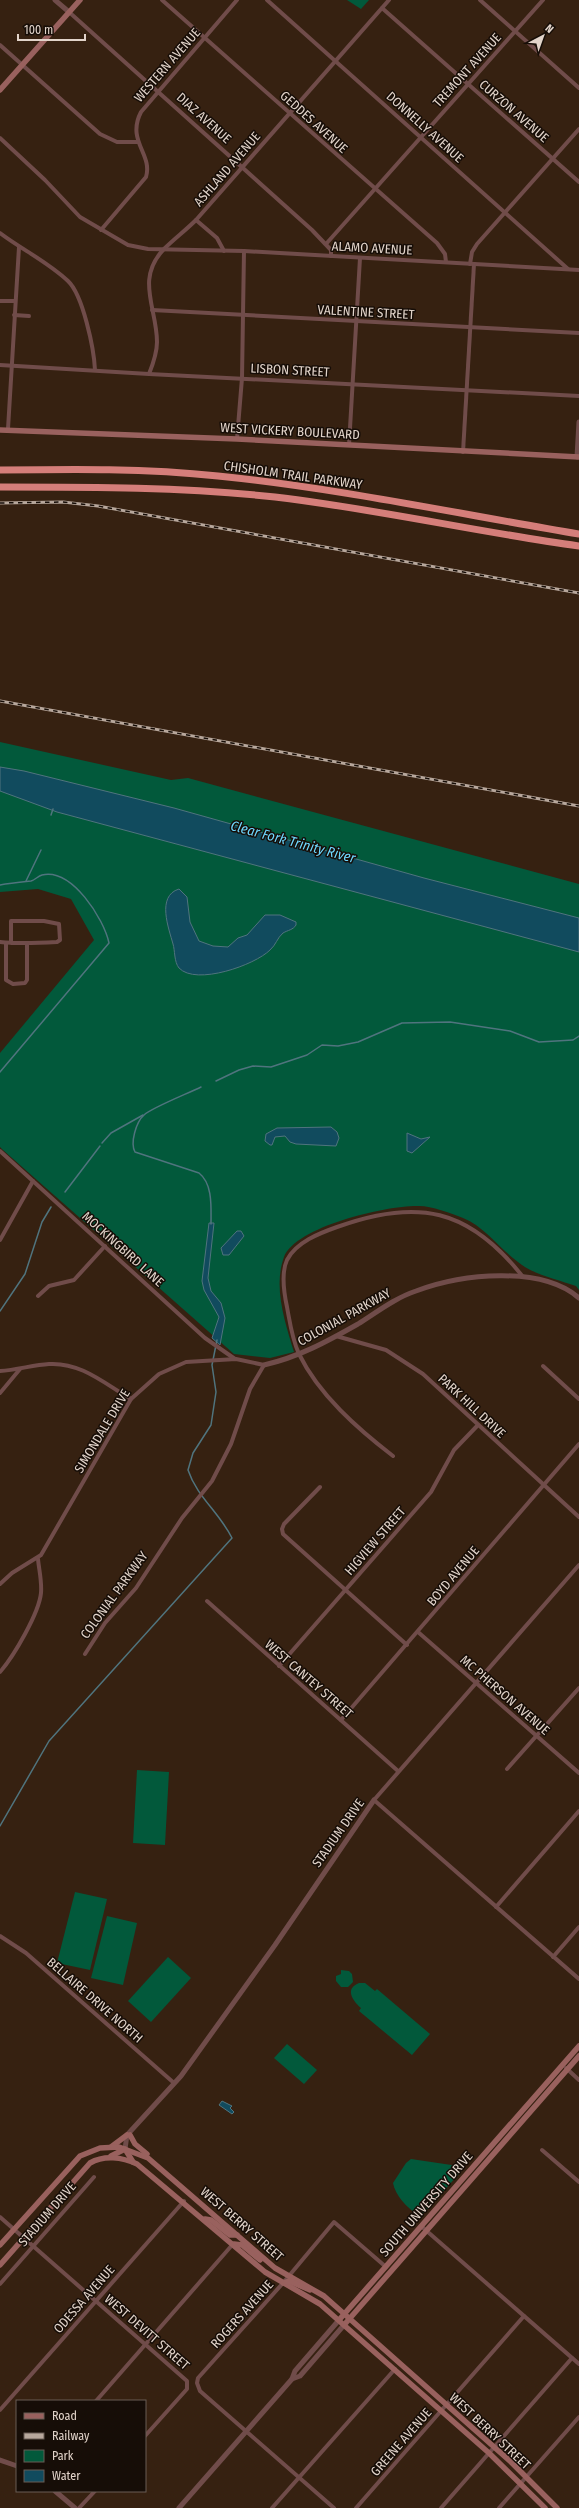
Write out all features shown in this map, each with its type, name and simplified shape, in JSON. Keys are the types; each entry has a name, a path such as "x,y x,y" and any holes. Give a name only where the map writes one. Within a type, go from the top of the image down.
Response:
{"highway":[{"name":"CHISHOLM TRAIL PARKWAY","path":"0,470 118,470 217,476 271,482 579,534"},
{"name":"CHISHOLM TRAIL PARKWAY","path":"0,487 109,487 196,490 276,497 579,546"}],"main road":[{"path":"0,90 23,66 80,0"},
{"name":"WEST VICKERY BOULEVARD","path":"0,430 8,429 237,439 578,457"},
{"name":"SOUTH UNIVERSITY DRIVE","path":"339,2320 579,2046"},
{"name":"SOUTH UNIVERSITY DRIVE","path":"344,2325 579,2056"},
{"path":"111,2147 129,2135 135,2144 163,2170"},
{"name":"WEST BERRY STREET","path":"0,2245 75,2161 92,2151 111,2147 125,2149 141,2154 163,2170 270,2264 288,2276 317,2291 494,2447 557,2508"},
{"path":"0,2265 83,2170 94,2161 118,2154 125,2149 133,2162"},
{"name":"WEST BERRY STREET","path":"105,2158 133,2162 148,2171 265,2272 312,2298 395,2369 489,2453 546,2508"},
{"path":"204,2219 212,2220 230,2235 237,2235"},
{"path":"233,2244 242,2246 261,2260 270,2264"},
{"path":"283,2283 289,2281 317,2291"},
{"path":"395,2369 418,2380"}],"street":[{"name":"DIAZ AVENUE","path":"55,0 326,244 332,250 331,256"},
{"name":"GEDDES AVENUE","path":"162,0 443,249 446,262"},
{"name":"WESTERN AVENUE","path":"101,230 146,177 148,170 138,142 135,128 138,117 157,91 237,0"},
{"name":"DONNELLY AVENUE","path":"267,0 569,269"},
{"name":"ASHLAND AVENUE","path":"149,374 157,351 156,329 148,296 149,279 164,249 196,220 389,0"},
{"path":"480,0 579,88"},
{"name":"TREMONT AVENUE","path":"326,244 543,0"},
{"name":"CURZON AVENUE","path":"382,8 579,182"},
{"path":"0,45 100,134 117,142 138,142"},
{"path":"463,452 471,328 472,252 579,129"},
{"name":"ALAMO AVENUE","path":"0,138 45,180 66,205 80,217 128,245 148,249 244,251 579,270"},
{"path":"196,220 218,238 224,251"},
{"path":"0,233 61,275 74,288 91,342 94,370"},
{"path":"8,429 19,247"},
{"path":"237,439 242,378 244,251"},
{"path":"349,445 360,258"},
{"path":"0,301 15,301"},
{"name":"VALENTINE STREET","path":"152,310 579,333"},
{"path":"14,315 29,316"},
{"name":"LISBON STREET","path":"0,364 149,374 353,383 579,396"},
{"path":"578,457 579,422"},
{"path":"0,942 6,943 27,944 57,942 60,940 59,924 44,920 11,921 11,943"},
{"path":"6,943 6,980 16,984 25,983 27,980 27,944"},
{"name":"MOCKINGBIRD LANE","path":"0,1151 213,1344 236,1359"},
{"path":"1,1238 33,1181"},
{"path":"393,1456 373,1441 339,1407 322,1388 300,1355 292,1334 285,1300 284,1277 287,1261 293,1252 315,1235 386,1212 406,1210 450,1218 472,1229 495,1245 523,1277"},
{"path":"38,1296 49,1286 74,1280 105,1246"},
{"name":"COLONIAL PARKWAY","path":"85,1654 106,1623 136,1588 182,1518 199,1499 224,1462 250,1389 264,1365 300,1355 401,1298 433,1285 493,1276 523,1277 554,1283 570,1290 579,1298"},
{"name":"PARK HILL DRIVE","path":"336,1336 375,1346 400,1357 423,1374 579,1517"},
{"name":"SIMONDALE DRIVE","path":"38,1559 131,1399 141,1387 167,1369 186,1362 236,1359 264,1365"},
{"path":"0,1371 57,1364 78,1368 131,1399"},
{"path":"543,1366 579,1399"},
{"path":"0,1393 20,1368"},
{"name":"HIGVIEW STREET","path":"279,1666 431,1492 454,1450 478,1425"},
{"name":"BOYD AVENUE","path":"341,1720 579,1444"},
{"path":"320,1487 284,1524 282,1531 407,1645"},
{"path":"0,1584 12,1573 38,1559 41,1580 38,1604 17,1648 0,1672"},
{"name":"STADIUM DRIVE","path":"129,2135 133,2127 174,2083 275,1945 374,1800 579,1565"},
{"name":"WEST CANTEY STREET","path":"207,1601 398,1771"},
{"name":"MC PHERSON AVENUE","path":"418,1632 579,1773"},
{"path":"507,1769 579,1688"},
{"path":"374,1800 579,1979"},
{"path":"496,1907 579,1811"},
{"path":"553,1956 579,1927"},
{"name":"BELLAIRE DRIVE NORTH","path":"0,1936 26,1953 174,2083"},
{"path":"562,2065 579,2080"},
{"path":"125,2149 129,2135"},
{"path":"542,2150 579,2182"},
{"name":"STADIUM DRIVE","path":"0,2284 94,2177"},
{"name":"ODESSA AVENUE","path":"0,2410 184,2201"},
{"name":"WEST DEVITT STREET","path":"0,2217 186,2379 189,2384 187,2389 146,2435"},
{"name":"ROGERS AVENUE","path":"197,2383 198,2378 283,2283 334,2222 386,2267"},
{"path":"421,2226 579,2364"},
{"path":"97,2400 233,2244"},
{"name":"GREENE AVENUE","path":"356,2508 524,2316"},
{"name":"SOUTH UNIVERSITY DRIVE","path":"179,2508 247,2432 292,2379 295,2371 339,2320"},
{"name":"SOUTH UNIVERSITY DRIVE","path":"292,2379 300,2376 344,2325"},
{"path":"441,2508 572,2358"},
{"path":"272,2508 395,2369"},
{"name":"WEST DEVITT STREET","path":"197,2383 200,2391 334,2508"},
{"path":"499,2508 579,2417"},
{"path":"0,2460 16,2466"},
{"path":"56,2492 75,2508"},
{"path":"80,2508 94,2492"}],"green space":[{"path":"347,0 369,0 361,9"},
{"path":"0,742 171,780 188,778 579,884 579,1290 576,1286 528,1269 514,1259 472,1222 463,1218 424,1206 387,1209 344,1220 324,1227 306,1236 292,1246 284,1257 281,1268 280,1292 284,1317 294,1352 270,1358 234,1354 3,1150 0,1147 0,1053 94,940 71,899 38,889 0,892"},
{"path":"137,1770 169,1772 165,1845 133,1843"},
{"path":"75,1892 107,1899 90,1970 57,1963"},
{"path":"107,1916 137,1923 123,1985 91,1978"},
{"path":"168,1957 191,1978 151,2022 128,2001"},
{"path":"341,1970 349,1971 352,1974 353,1982 348,1987 341,1987 336,1981 336,1976 341,1974"},
{"path":"359,1983 365,1983 375,1991 377,1989 430,2034 412,2055 359,2011 361,2008 353,1999 351,1992 352,1988"},
{"path":"287,2044 317,2070 304,2084 274,2058"},
{"path":"411,2159 465,2167 424,2213 417,2214 409,2208 394,2188 393,2183 406,2163"}],"water":[{"name":"Clear Fork Trinity River","path":"0,767 24,771 174,808 424,878 579,918 579,952 57,812 0,791"},
{"path":"179,889 187,897 190,922 199,941 213,946 228,947 238,938 247,935 265,915 280,915 296,922 296,925 292,929 283,933 270,950 252,962 211,974 198,975 187,973 179,968 176,963 174,947 166,914 168,898 172,893"},
{"path":"331,1127 337,1132 339,1138 336,1146 296,1144 290,1142 285,1136 275,1137 272,1145 265,1141 266,1134 277,1128"},
{"path":"407,1133 421,1139 430,1137 412,1153 407,1151"},
{"path":"209,1223 214,1223 208,1278 211,1291 221,1303 225,1318 220,1345 212,1338 219,1317 204,1290 202,1281"},
{"path":"237,1231 241,1231 244,1236 229,1255 223,1255 221,1248"},
{"path":"222,2101 232,2106 230,2108 234,2112 232,2114 219,2105"}],"waterway":[{"path":"51,815 53,809"},
{"path":"26,881 41,850"},
{"path":"0,885 31,881 42,875 53,875 64,879 75,887 94,909 101,921 109,943 0,1072"},
{"path":"216,1081 239,1070 253,1066 271,1067 307,1055 322,1045 338,1046 358,1042 402,1023 450,1022 510,1031 539,1042 573,1040 579,1036"},
{"path":"201,1087 144,1115 136,1127 133,1143 135,1152 199,1173 204,1178 209,1189 211,1224"},
{"path":"102,1143 111,1133 143,1115"},
{"path":"65,1192 100,1146"},
{"path":"0,1311 25,1274 42,1222 51,1207"},
{"path":"0,1826 49,1741 232,1538 221,1520 202,1497 188,1470 193,1453 211,1425 216,1392 212,1365 217,1340"}],"railway":[{"path":"0,503 63,502 98,506 579,593"},
{"path":"0,701 579,806"}]}
